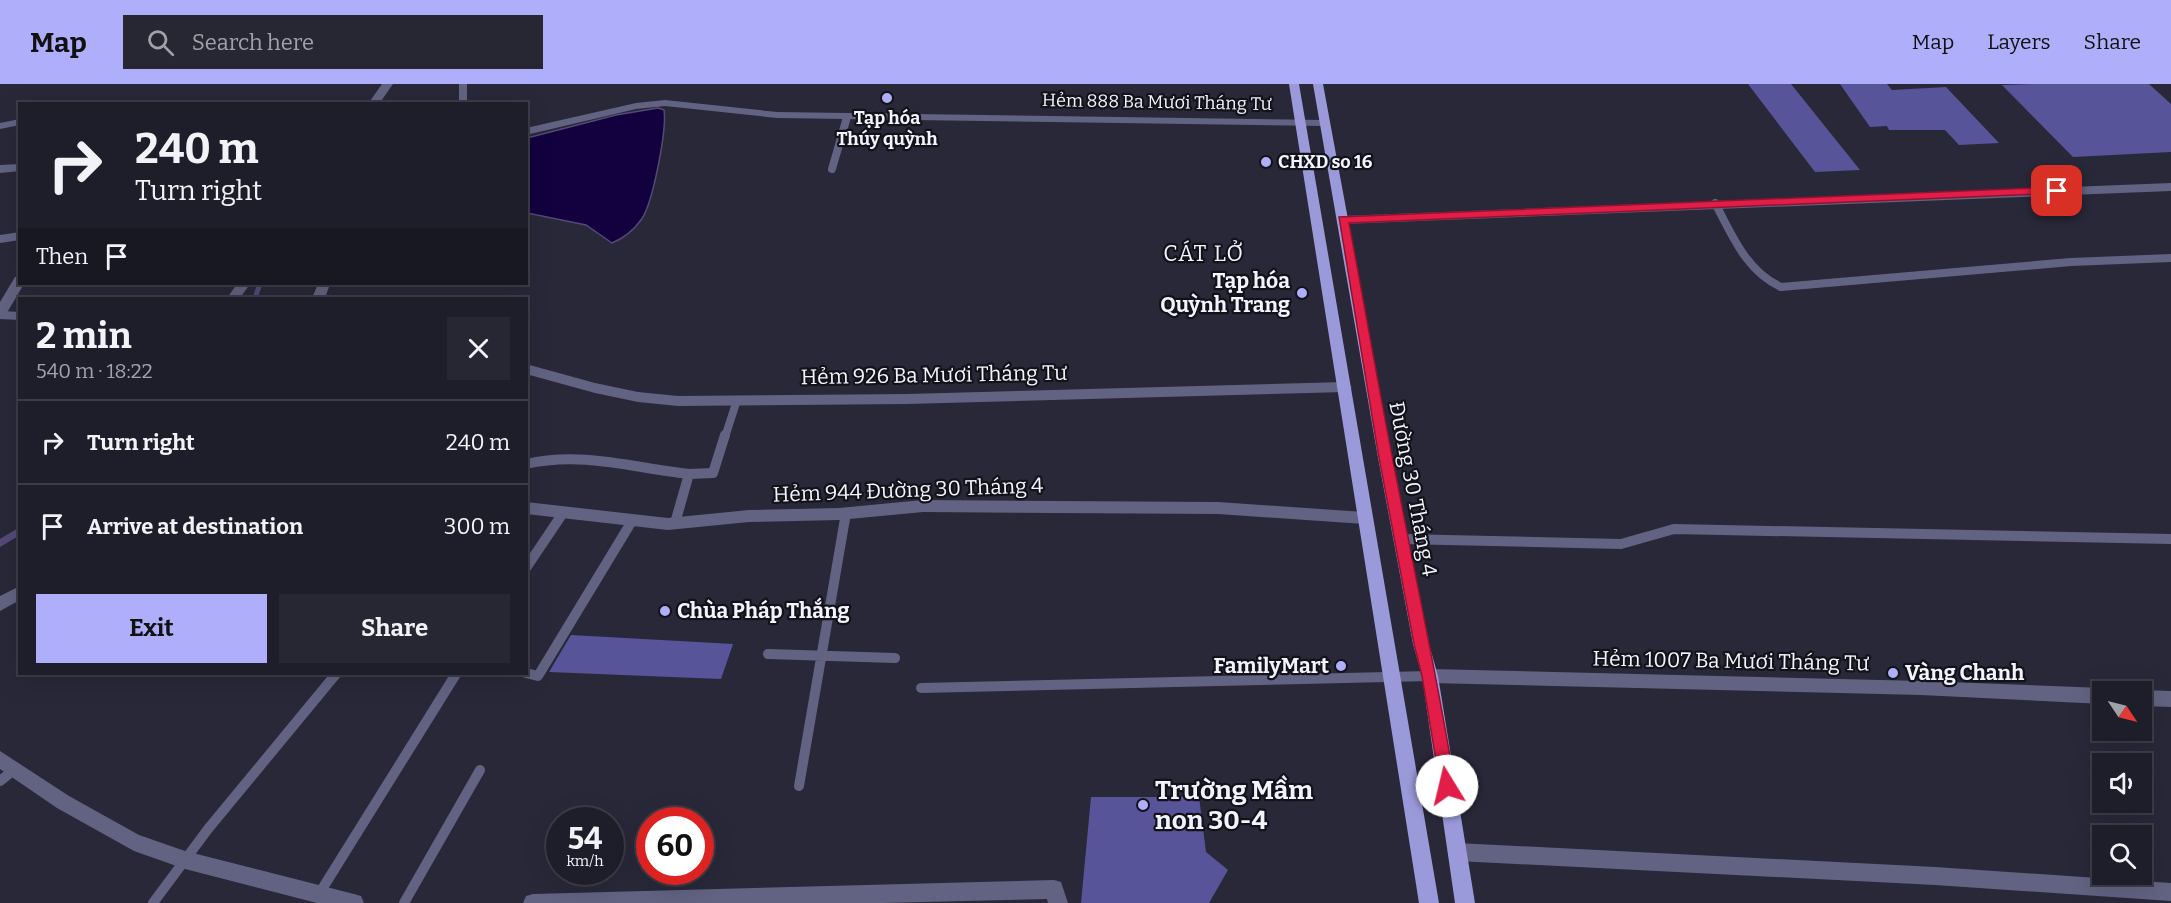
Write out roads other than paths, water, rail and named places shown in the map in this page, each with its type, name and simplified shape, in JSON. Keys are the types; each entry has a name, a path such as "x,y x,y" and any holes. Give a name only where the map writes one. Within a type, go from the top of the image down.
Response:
{"main road":[{"path":"1294,84 1346,387 1364,518 1394,676 1429,903"},
{"name":"Đường 30 Tháng 4","path":"1318,84 1323,123 1401,539 1430,676 1465,903"},
{"path":"1316,221 1343,220"}],"street":[{"path":"375,102 388,84"},
{"name":"Hẻm 888 Ba Mươi Tháng Tư","path":"528,132 636,106 665,103 686,104 738,113 848,117 1323,123"},
{"path":"0,126 18,122"},
{"path":"0,169 18,166"},
{"path":"1343,220 2171,187"},
{"path":"0,239 18,236"},
{"path":"0,314 18,283"},
{"path":"234,297 243,285"},
{"name":"Hẻm 926 Ba Mươi Tháng Tư","path":"528,370 638,397 678,401 1346,387"},
{"name":"Hẻm 944 Đường 30 Tháng 4","path":"528,508 632,521 675,523 923,506 1039,505 1218,508 1364,518"},
{"path":"0,604 18,593"},
{"name":"Hẻm 1007 Ba Mươi Tháng Tư","path":"1430,676 1921,688 2092,696"},
{"path":"2152,698 2171,699"},
{"path":"8,764 63,802 134,842 185,860 354,903"},
{"path":"1457,852 1981,879 2171,892"},
{"path":"533,903 1054,889 1058,903"}],"lane":[{"path":"463,84 463,102"},
{"path":"832,170 848,117"},
{"path":"1715,204 1755,272 1767,283 1781,287 1967,273 2071,262 2171,258"},
{"path":"0,314 18,316"},
{"path":"528,463 546,457 568,456 689,474 713,473 737,400"},
{"path":"675,523 689,474"},
{"path":"528,564 563,513"},
{"path":"799,786 846,513"},
{"path":"528,674 538,676 632,521"},
{"path":"1401,539 1621,544 1674,529 1708,529 2171,539"},
{"path":"768,654 895,657"},
{"path":"153,903 208,829 335,675"},
{"path":"319,894 455,675"},
{"path":"921,688 1430,676"},
{"path":"0,781 8,764"},
{"path":"404,903 480,770"}],"waterway":[{"path":"255,297 260,285"},
{"path":"0,543 18,532"}],"place":[{"name":"Tạp hóa Thúy quỳnh","path":"887,98"},
{"name":"CHXD so 16","path":"1266,162"},
{"name":"Tạp hóa Quỳnh Trang","path":"1302,293"},
{"name":"Chùa Pháp Thắng","path":"665,611"},
{"name":"FamilyMart","path":"1341,666"},
{"name":"Vàng Chanh","path":"1893,673"},
{"name":"Trường Mầm non 30-4","path":"1143,805"}],"district":[{"name":"CÁT LỞ","path":"1204,253"}]}
